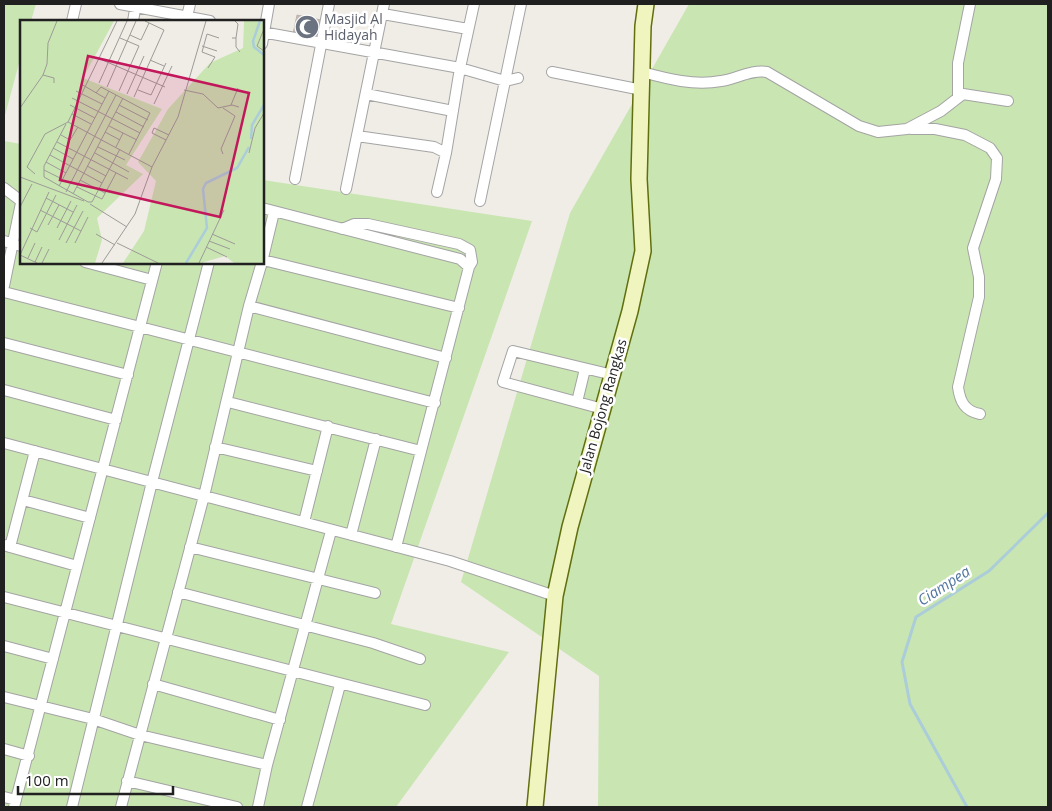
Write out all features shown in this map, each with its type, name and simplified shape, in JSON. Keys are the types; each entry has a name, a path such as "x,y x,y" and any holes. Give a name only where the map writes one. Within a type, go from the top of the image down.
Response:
{"main road":[{"name":"Jalan Bojong Rangkas","path":"535,807 555,596 572,518 604,409 635,291 643,251 639,179 643,26 646,4"}],"street":[{"path":"72,20 76,4"},
{"path":"120,4 136,5 187,19 190,4"},
{"path":"264,27 269,4"},
{"path":"295,179 329,4"},
{"path":"437,192 474,4"},
{"path":"480,201 521,4"},
{"path":"958,97 958,62 970,4"},
{"path":"133,20 136,5"},
{"path":"346,189 384,9 468,29"},
{"path":"264,32 460,68 505,81 518,78"},
{"path":"552,72 642,90"},
{"path":"642,72 674,80 707,83 732,79 755,72 767,72 869,130 888,133 907,129 930,129 965,135 990,148 997,158 996,178 972,248 979,277 979,297 958,387 959,399 966,408 980,414"},
{"path":"366,94 453,111"},
{"path":"907,129 942,111 958,97 968,94 1008,101"},
{"path":"357,136 434,147 446,153"},
{"path":"4,188 20,201"},
{"path":"4,286 20,207"},
{"path":"264,209 460,259 469,267 396,547"},
{"path":"264,257 274,212"},
{"path":"264,261 459,308"},
{"path":"92,264 152,280"},
{"path":"4,797 15,804 42,707 76,566 105,469 139,326 156,264"},
{"path":"72,807 152,482 208,264"},
{"path":"121,807 164,638 204,496 228,402 249,306 262,264"},
{"path":"4,292 435,403"},
{"path":"249,306 446,358"},
{"path":"4,343 128,375"},
{"path":"604,409 503,382 513,351 613,375"},
{"path":"577,402 585,368"},
{"path":"4,390 116,420"},
{"path":"228,402 376,438 421,451"},
{"path":"304,522 328,426"},
{"path":"351,535 376,438"},
{"path":"4,443 304,522 331,531 450,560 555,596"},
{"path":"215,447 317,472"},
{"path":"35,451 23,500 7,546 76,566"},
{"path":"23,500 90,518"},
{"path":"258,807 267,765 294,673 331,531"},
{"path":"190,547 376,593"},
{"path":"178,592 373,643 420,659"},
{"path":"4,596 116,627 425,706"},
{"path":"4,646 53,659"},
{"path":"153,684 280,720"},
{"path":"307,807 340,685"},
{"path":"4,697 93,718 140,735 267,765"},
{"path":"4,749 29,756"},
{"path":"127,782 237,807"}],"green space":[{"path":"4,4 36,4 31,20 20,20 20,60 4,119"},
{"path":"689,4 1048,4 1048,807 598,807 599,676 461,582 570,213"},
{"path":"4,141 20,144 20,264 264,264 264,180 532,221 391,624 509,652 396,807 4,807"}],"building":[{"name":"Masjid Al Hidayah","path":"297,15 321,20 318,39 293,34"}],"waterway":[{"name":"Ciampea","path":"967,807 910,704 902,662 916,617 989,571 1048,513"}],"place":[{"name":"Masjid Al Hidayah","path":"307,27"}]}
